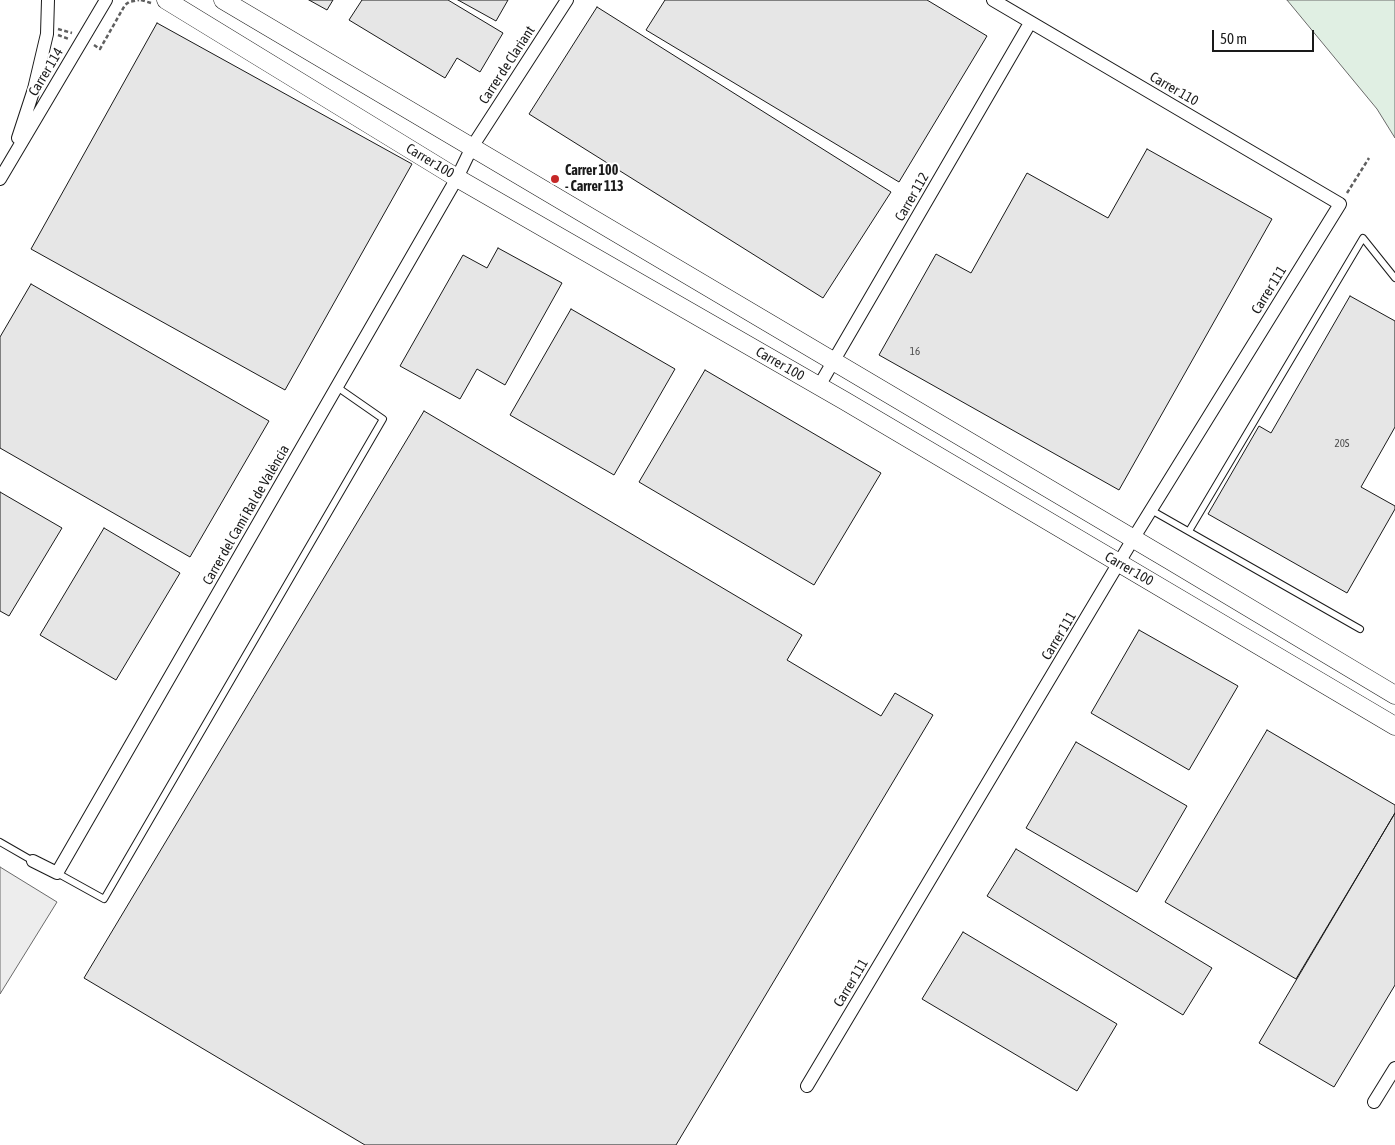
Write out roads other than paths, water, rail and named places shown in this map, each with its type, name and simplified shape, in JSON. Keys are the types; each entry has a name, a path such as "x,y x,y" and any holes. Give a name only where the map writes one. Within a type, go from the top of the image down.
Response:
{"street":[{"name":"Carrer 114","path":"12,159 34,90 48,34 48,0"},
{"name":"Carrer 100","path":"166,0 458,178 819,386 1395,726"},
{"name":"Carrer 100","path":"223,0 1395,695"},
{"name":"Carrer de Clariant","path":"472,147 567,0"},
{"name":"Carrer 110","path":"993,0 1340,204"},
{"name":"Carrer 114","path":"0,179 106,1"},
{"name":"Carrer 112","path":"819,386 1030,23"},
{"name":"Carrer del Camí Ral de València","path":"57,874 458,178 472,147"},
{"name":"Carrer 111","path":"807,1086 1133,539 1340,204"},
{"path":"33,861 57,874"},
{"path":"1374,1102 1395,1068"}],"lane":[{"path":"1188,531 1363,238 1395,278"},
{"path":"57,874 104,899 383,419 337,387"},
{"path":"1151,510 1360,630"},
{"path":"0,842 33,861"}],"place":[{"name":"Carrer 100 - Carrer 113","path":"555,179"}]}
